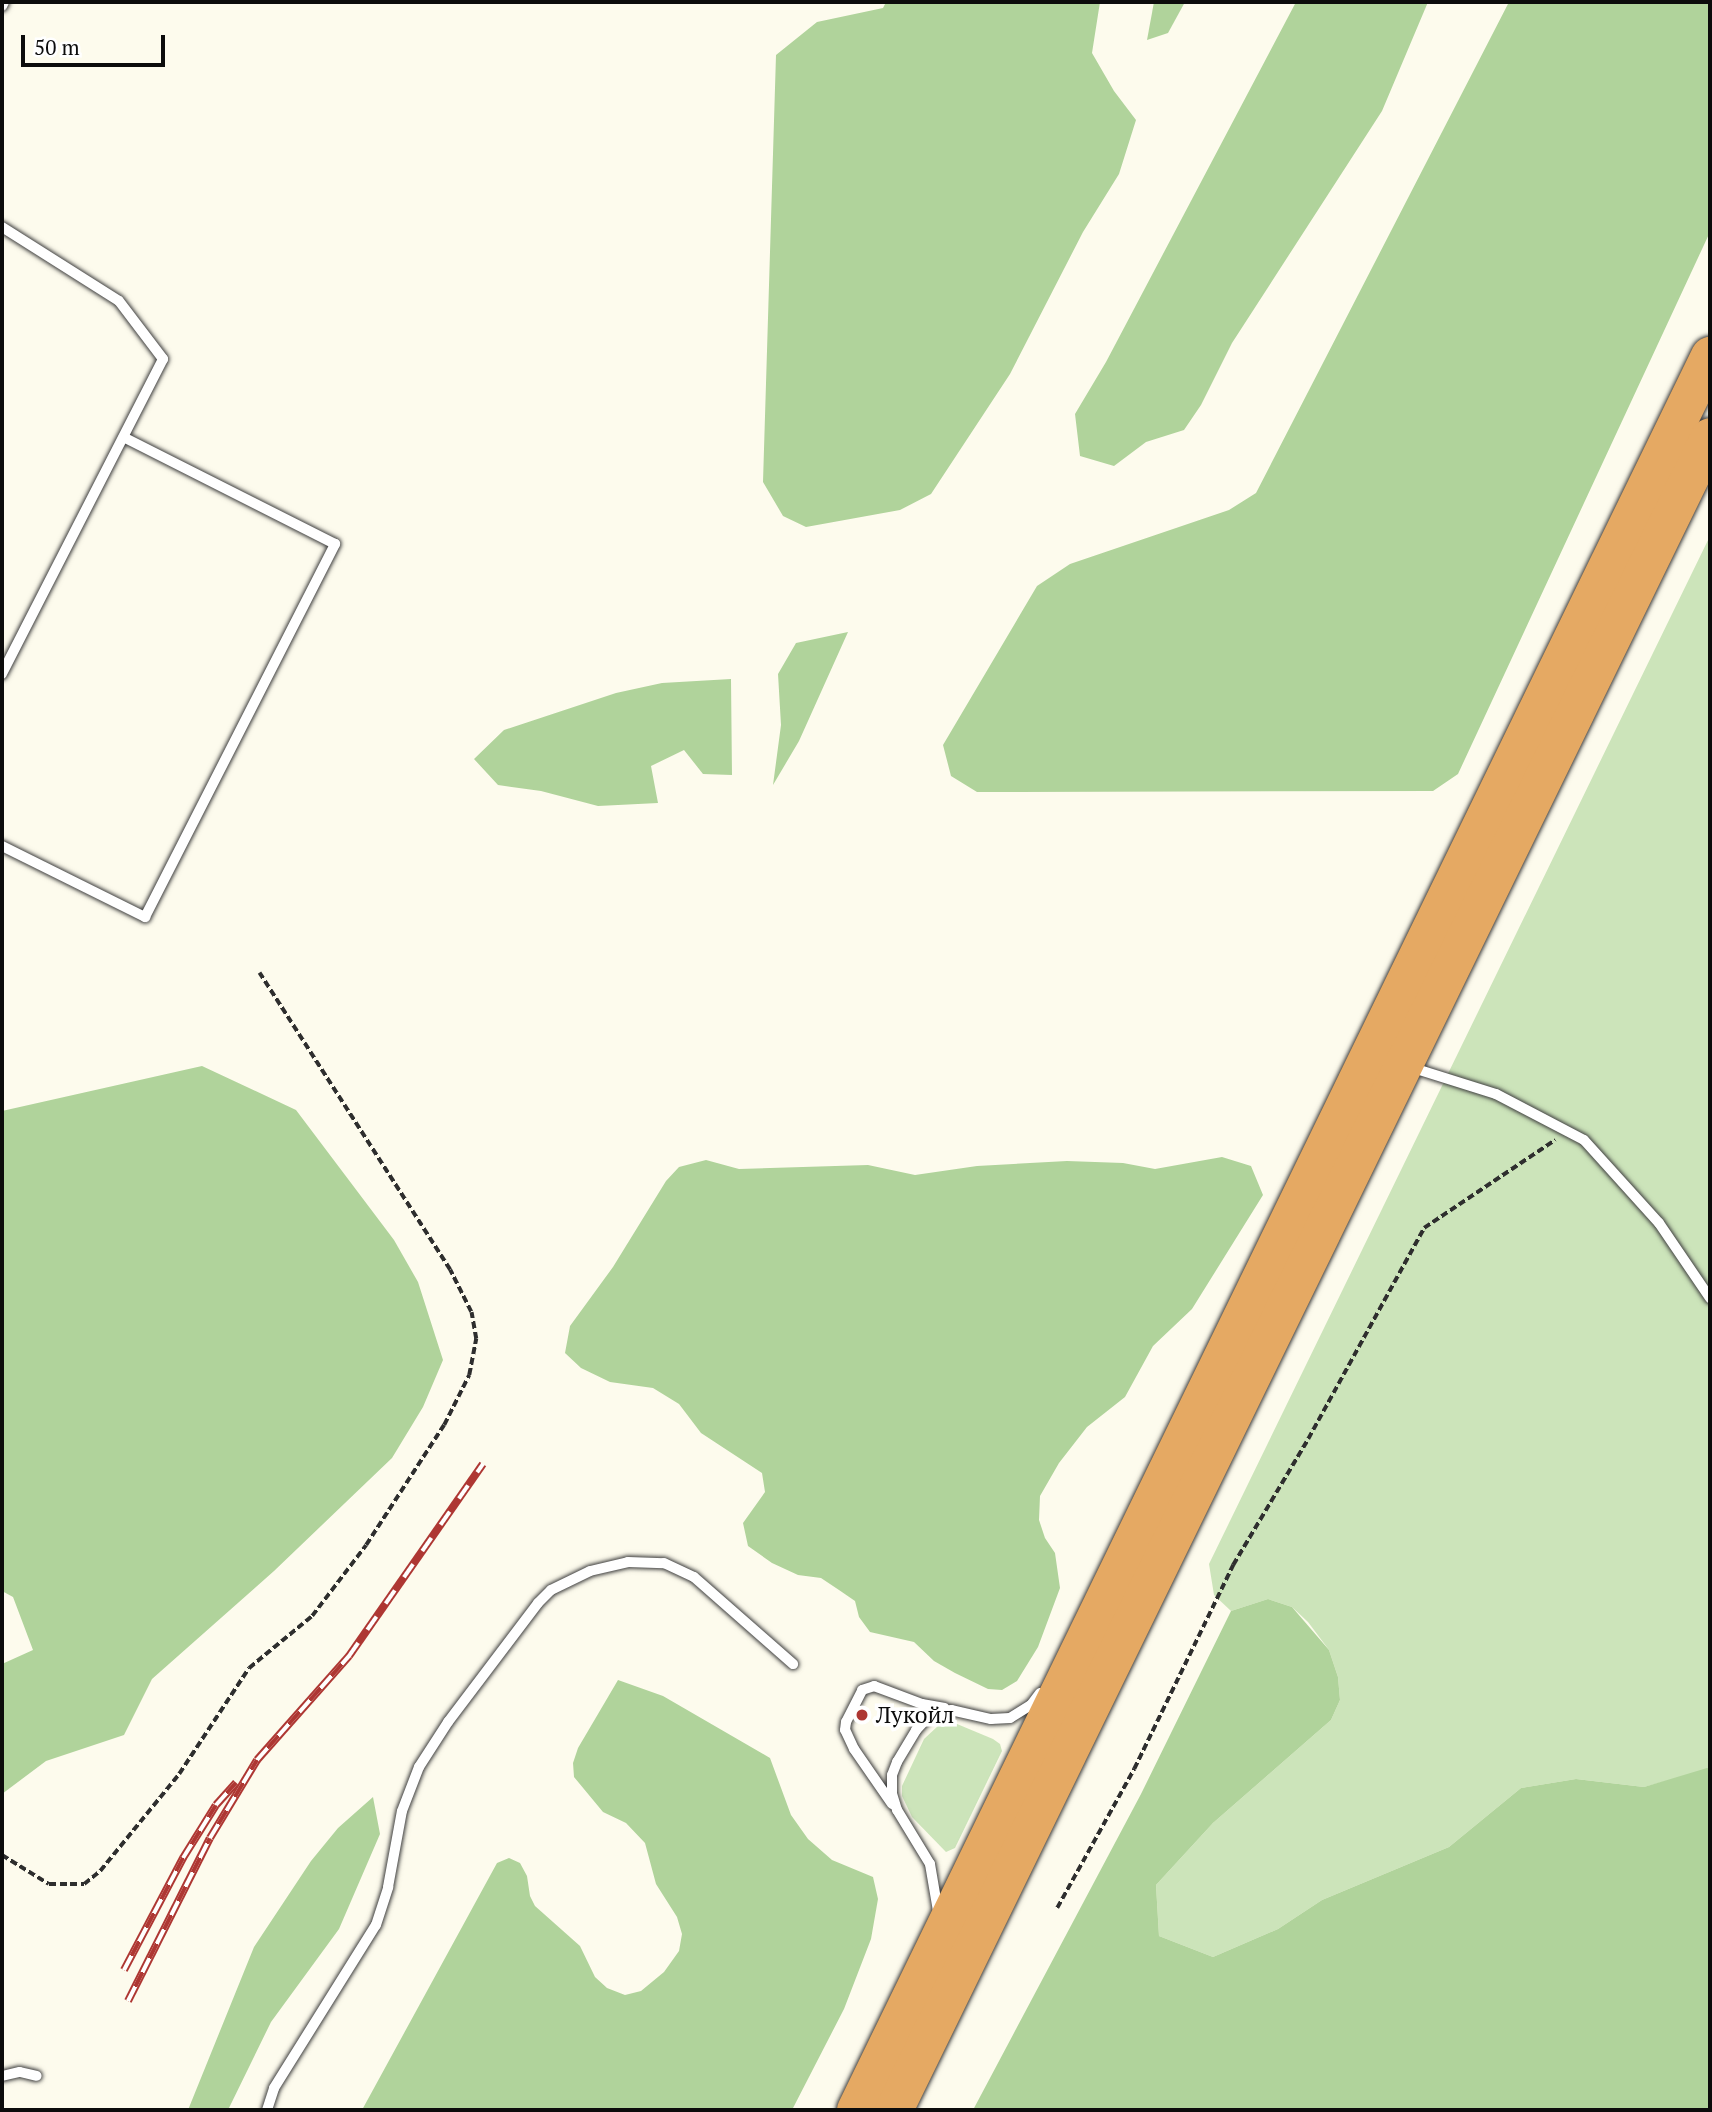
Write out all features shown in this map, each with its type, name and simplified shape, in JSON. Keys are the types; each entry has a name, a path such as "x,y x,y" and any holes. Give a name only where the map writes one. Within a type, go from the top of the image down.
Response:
{"highway":[{"path":"856,2110 1710,356"},
{"path":"894,2110 1710,437"}],"lane":[{"path":"2,227 119,301 163,359 2,674"},
{"path":"2,846 145,917 335,544 123,437"},
{"path":"1404,1065 1496,1094 1584,1140 1659,1223 1710,1298"},
{"path":"267,2110 274,2088 376,1925 388,1888 402,1811 419,1767 448,1721 538,1603 551,1590 603,1568 628,1562 664,1563 694,1577 793,1664"},
{"path":"1057,1669 1108,1596"},
{"path":"941,1934 930,1864 848,1739 846,1722 862,1690 874,1686 922,1704 990,1719 1010,1717 1031,1705 1049,1680"},
{"path":"897,1810 891,1787 897,1762 922,1722 939,1712 951,1710"},
{"path":"2,2076 20,2072 37,2076"}],"path":[{"path":"2,1855 49,1884 84,1884 100,1871 179,1774 249,1668 312,1616 366,1545 444,1425 469,1375 476,1339 471,1312 450,1269 259,972"},
{"path":"1057,1908 1134,1769 1233,1565 1308,1439 1424,1228 1569,1131"}],"green space":[{"path":"886,2 1100,2 1092,53 1114,91 1136,120 1119,174 1083,232 1010,374 931,494 900,510 806,527 783,516 763,482 776,55 817,22 883,8"},
{"path":"1154,2 1185,2 1168,33 1147,40"},
{"path":"1296,2 1428,2 1382,111 1232,343 1201,405 1184,430 1146,442 1114,466 1080,456 1075,414 1106,362"},
{"path":"1509,2 1710,2 1710,232 1458,774 1433,791 977,792 951,776 943,745 1037,586 1070,564 1229,510 1256,493"},
{"path":"1710,536 1710,1769 1644,1787 1576,1779 1521,1788 1449,1847 1322,1900 1278,1929 1213,1957 1159,1936 1156,1885 1213,1823 1331,1720 1340,1700 1338,1677 1329,1650 1308,1622 1292,1607 1268,1599 1231,1611 1214,1595 1209,1564"},
{"path":"848,632 799,741 773,785 781,725 778,674 796,643"},
{"path":"731,679 732,775 703,774 684,750 651,766 658,803 598,806 541,791 498,785 474,759 504,730 616,693 662,683"},
{"path":"202,1066 296,1110 394,1240 418,1282 443,1360 423,1407 392,1458 274,1571 152,1679 124,1735 46,1761 2,1794 2,1664 33,1650 13,1597 2,1591 2,1111"},
{"path":"1222,1157 1251,1166 1263,1195 1192,1309 1153,1346 1125,1397 1087,1427 1059,1463 1040,1496 1039,1520 1045,1538 1055,1553 1060,1588 1038,1647 1017,1681 1002,1690 988,1689 955,1673 934,1661 914,1642 870,1632 859,1617 855,1601 821,1578 798,1575 772,1563 748,1546 743,1523 765,1492 762,1473 701,1433 679,1404 653,1388 610,1382 581,1368 565,1353 570,1326 613,1267 666,1181 679,1167 706,1160 739,1169 868,1165 915,1175 977,1166 1067,1161 1123,1163 1155,1169"},
{"path":"1268,1599 1292,1607 1329,1650 1338,1677 1340,1700 1331,1720 1213,1823 1156,1885 1159,1936 1213,1957 1278,1929 1322,1900 1449,1847 1521,1788 1576,1779 1644,1787 1707,1768 1710,1769 1710,2110 973,2110 1141,1794 1231,1611"},
{"path":"618,1680 663,1696 770,1758 791,1815 808,1839 832,1860 873,1877 878,1899 871,1939 844,2009 792,2110 362,2110 497,1863 509,1858 520,1863 527,1876 530,1896 535,1906 580,1946 595,1977 607,1988 625,1995 641,1991 664,1972 679,1951 682,1934 677,1917 656,1884 645,1843 626,1823 603,1812 574,1777 573,1763 578,1748"},
{"path":"957,1724 993,1739 1000,1744 1002,1751 955,1848 946,1852 912,1817 902,1796 902,1786 924,1739 938,1726"},
{"path":"373,1797 380,1834 339,1929 271,2022 228,2110 188,2110 254,1947 311,1861 338,1828"}],"railway":[{"path":"128,2001 210,1838 257,1760 349,1656 483,1464"},
{"path":"124,1970 183,1858 216,1805 236,1783"}],"place":[{"name":"Лукойл","path":"862,1715"}]}
